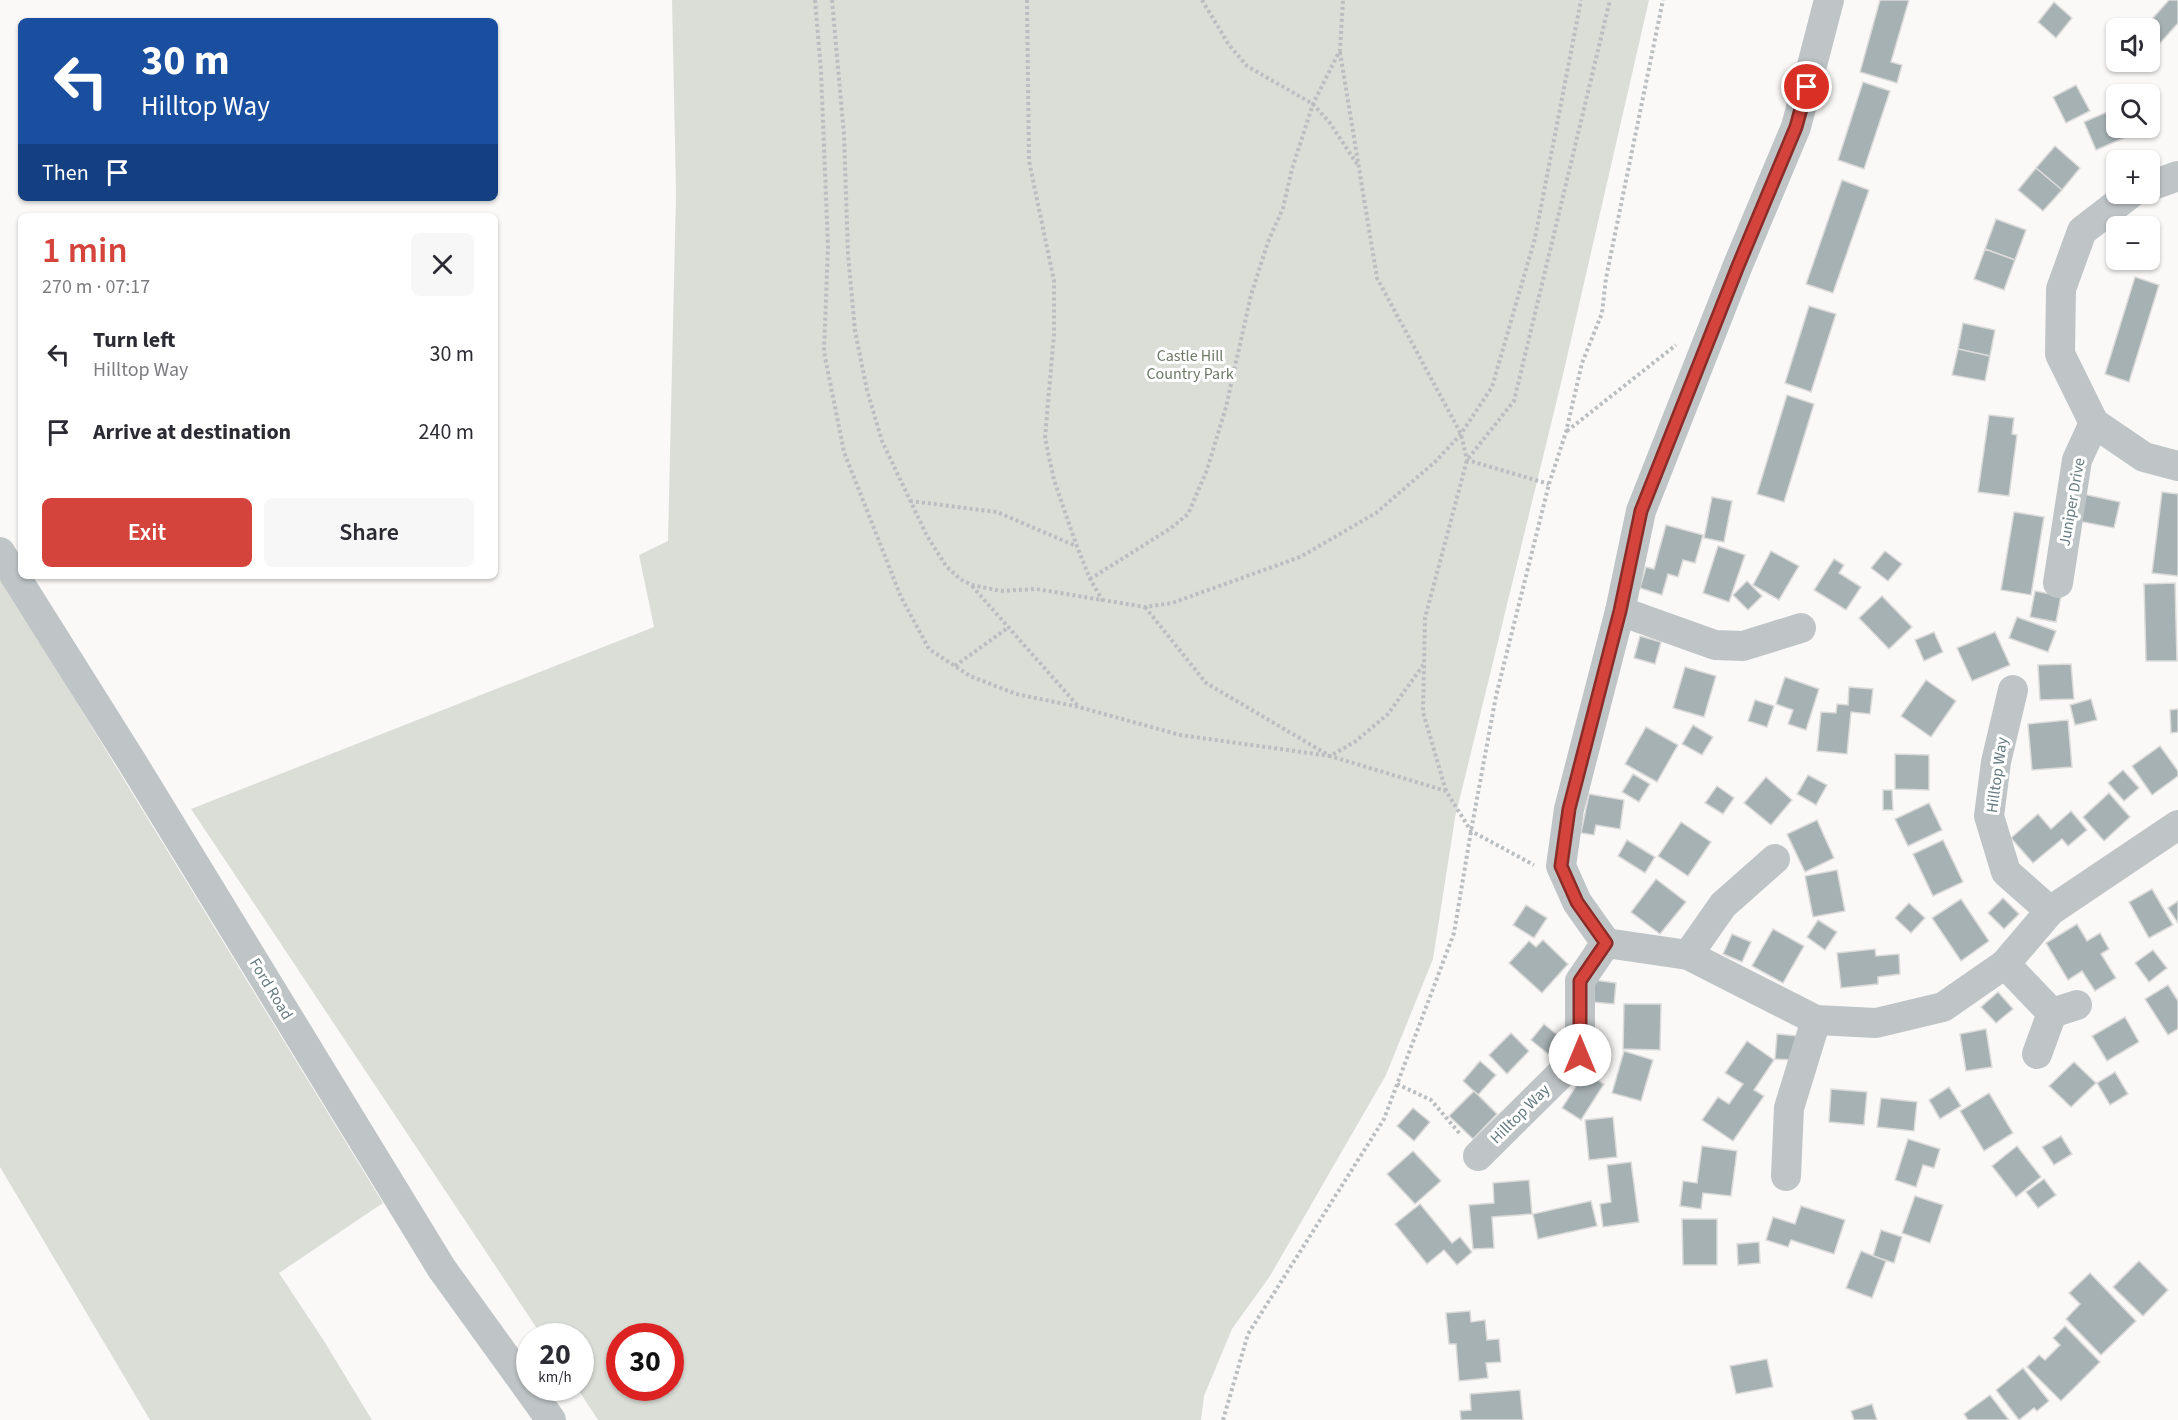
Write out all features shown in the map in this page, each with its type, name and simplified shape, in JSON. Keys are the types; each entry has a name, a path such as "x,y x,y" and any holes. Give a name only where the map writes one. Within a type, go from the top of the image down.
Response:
{"street":[{"path":"1829,0 1796,127 1641,511 1620,611 1569,809 1561,866 1577,902 1606,943 1688,955 1816,1020 1876,1023 1943,1007 2005,964 2050,911 2178,825"},
{"path":"2160,182 2178,176"},
{"path":"2117,204 2082,231 2061,289 2060,354 2094,423 2144,457 2178,466"},
{"name":"Juniper Drive","path":"2058,583 2077,460 2094,423"},
{"name":"Ford Road","path":"0,552 138,772 442,1269 551,1420"},
{"path":"1620,611 1714,645 1743,646 1801,628"},
{"name":"Hilltop Way","path":"2013,690 1996,762 1989,816 2006,872 2050,911"},
{"path":"1688,955 1723,905 1775,859"},
{"name":"Hilltop Way","path":"1478,1156 1580,1055 1580,981 1606,943"},
{"path":"2005,964 2065,1009 2037,1054"},
{"path":"1786,1176 1789,1108 1816,1020"}],"path":[{"path":"815,0 821,71 828,248 824,352 844,452 901,597 929,649 970,676 1016,694 1079,707 1180,735 1330,756 1446,791"},
{"path":"832,0 844,135 848,254 855,331 867,390 882,441 927,536 946,566 960,579 972,585 1001,591 1036,589 1145,607 1172,603 1300,557 1376,513 1436,461 1461,434 1492,387 1535,238 1581,0"},
{"path":"1027,0 1029,161 1054,281 1054,334 1045,438 1054,480 1077,546 1090,579 1104,602"},
{"path":"1202,0 1229,45 1247,66 1313,104 1329,123 1359,168"},
{"path":"1342,0 1340,50 1377,279 1461,434 1467,460"},
{"path":"1561,866 1538,868 1471,831 1446,791 1423,712 1425,618 1467,460 1514,401 1610,0"},
{"path":"1223,1420 1248,1334 1384,1119 1455,933 1496,696 1582,363 1602,313 1606,278 1663,0"},
{"path":"1090,579 1171,528 1188,514 1207,470 1226,407 1251,296 1268,242 1283,208 1292,169 1313,104 1340,50"},
{"path":"1566,432 1684,340"},
{"path":"1467,460 1549,484"},
{"path":"910,501 997,513 1077,546"},
{"path":"972,585 1079,707"},
{"path":"1145,607 1206,683 1330,756"},
{"path":"955,666 1009,627"},
{"path":"1330,756 1356,741 1388,714 1424,664"},
{"path":"1397,1084 1431,1100 1478,1156"}],"green space":[{"name":"Castle Hill Country Park","path":"672,0 1649,0 1562,379 1455,818 1433,959 1386,1075 1270,1276 1232,1329 1204,1396 1201,1420 598,1420 586,1401 594,1401 594,1323 533,1323 191,809 654,627 639,555 668,541 676,193"},
{"path":"0,577 383,1203 279,1273 372,1420 150,1420 0,1167"}],"building":[{"path":"1880,0 1909,0 1891,62 1902,65 1897,83 1860,72"},
{"path":"2169,0 2178,0 2178,23 2160,43 2160,18 2153,18"},
{"path":"2054,2 2072,18 2056,38 2038,22"},
{"path":"1863,82 1890,91 1864,169 1838,160"},
{"path":"2076,85 2090,111 2066,123 2053,97"},
{"path":"2106,112 2106,138 2124,138 2096,150 2084,122"},
{"path":"2055,146 2080,168 2062,190 2036,168"},
{"path":"2036,168 2062,190 2043,211 2018,190"},
{"path":"1842,180 1869,190 1833,293 1806,284"},
{"path":"1996,219 2026,230 2015,260 1985,249"},
{"path":"1985,249 2015,260 2004,290 1974,279"},
{"path":"2135,277 2159,285 2129,382 2105,374"},
{"path":"1809,306 1836,314 1811,392 1785,383"},
{"path":"1963,323 1995,330 1990,356 1958,349"},
{"path":"1958,349 1990,356 1985,381 1952,375"},
{"path":"1787,395 1814,404 1784,502 1757,494"},
{"path":"1989,415 2014,418 2012,434 2017,435 2009,496 1978,492"},
{"path":"2162,492 2178,494 2178,576 2152,573"},
{"path":"2083,494 2120,502 2114,528 2078,521"},
{"path":"1712,497 1732,501 1724,542 1704,538"},
{"path":"2014,512 2044,517 2031,595 2001,590"},
{"path":"1666,525 1703,535 1695,563 1683,560 1678,577 1668,574 1662,595 1640,588 1646,567 1654,569"},
{"path":"1718,546 1745,555 1729,602 1703,593"},
{"path":"1771,551 1799,566 1779,600 1753,585"},
{"path":"1885,551 1902,564 1888,581 1871,568"},
{"path":"1834,559 1844,565 1839,573 1861,587 1846,610 1814,590"},
{"path":"1747,581 1762,596 1748,610 1733,595"},
{"path":"2175,583 2177,661 2146,661 2144,584"},
{"path":"2035,591 2061,596 2056,622 2030,617"},
{"path":"1882,596 1912,627 1889,649 1859,618"},
{"path":"2017,617 2056,631 2048,652 2009,638"},
{"path":"1934,632 1943,652 1924,661 1915,640"},
{"path":"1995,632 2010,665 1972,681 1957,648"},
{"path":"1640,636 1661,642 1655,664 1634,658"},
{"path":"2071,664 2074,699 2040,700 2038,665"},
{"path":"1685,667 1716,676 1704,717 1673,708"},
{"path":"1785,677 1819,689 1806,730 1788,724 1793,710 1776,704"},
{"path":"1926,680 1956,701 1931,737 1901,716"},
{"path":"1849,687 1873,689 1870,714 1851,712 1847,754 1817,751 1821,712 1836,713 1837,704 1848,705"},
{"path":"2091,699 2097,720 2075,725 2070,705"},
{"path":"1755,700 1774,706 1767,727 1748,721"},
{"path":"2178,709 2178,732 2171,733 2170,710"},
{"path":"2068,720 2072,767 2032,770 2028,724"},
{"path":"1693,725 1713,737 1702,755 1682,744"},
{"path":"1646,727 1678,745 1657,782 1625,764"},
{"path":"2160,746 2178,771 2178,776 2152,795 2132,766"},
{"path":"1895,754 1929,755 1929,790 1895,789"},
{"path":"2123,770 2139,788 2124,801 2108,783"},
{"path":"1633,774 1650,784 1639,802 1622,792"},
{"path":"1808,775 1827,785 1816,805 1797,794"},
{"path":"1766,777 1792,800 1771,825 1744,803"},
{"path":"1717,786 1734,798 1723,814 1705,803"},
{"path":"1883,790 1892,790 1893,810 1883,810"},
{"path":"2109,793 2130,817 2104,841 2083,817"},
{"path":"1589,794 1624,800 1620,829 1596,825 1594,835 1581,833"},
{"path":"1929,803 1942,830 1908,846 1895,819"},
{"path":"2071,811 2087,830 2068,846 2062,839 2033,863 2011,838 2038,814 2051,829"},
{"path":"1817,820 1834,858 1805,872 1787,834"},
{"path":"1681,822 1711,842 1688,876 1658,856"},
{"path":"1627,840 1655,857 1645,873 1618,856"},
{"path":"1943,840 1963,882 1933,896 1913,854"},
{"path":"1837,870 1845,911 1813,917 1805,876"},
{"path":"1656,879 1686,902 1660,934 1631,912"},
{"path":"2152,889 2173,925 2149,938 2129,902"},
{"path":"2003,898 2019,914 2004,929 1988,913"},
{"path":"1961,899 1989,941 1961,961 1932,918"},
{"path":"2178,901 2178,923 2168,908"},
{"path":"1909,903 1925,918 1911,933 1895,918"},
{"path":"1526,905 1547,918 1534,938 1513,925"},
{"path":"1818,920 1837,932 1825,950 1807,937"},
{"path":"2077,924 2087,941 2100,933 2109,949 2101,954 2116,978 2095,991 2082,971 2068,980 2046,943"},
{"path":"1773,929 1804,946 1783,983 1752,966"},
{"path":"1732,934 1751,942 1742,962 1723,954"},
{"path":"1543,940 1568,964 1542,993 1509,963 1529,941 1536,947"},
{"path":"1875,949 1876,956 1899,954 1900,974 1878,977 1878,984 1841,988 1837,953"},
{"path":"2153,950 2167,968 2149,982 2135,963"},
{"path":"1594,980 1616,983 1614,1004 1592,1002"},
{"path":"2168,985 2178,1001 2178,1029 2168,1035 2145,999"},
{"path":"1998,992 2013,1009 1996,1023 1981,1007"},
{"path":"1624,1004 1661,1004 1660,1050 1623,1049"},
{"path":"2125,1017 2139,1042 2107,1061 2092,1036"},
{"path":"1544,1024 1561,1038 1548,1054 1531,1040"},
{"path":"1986,1029 1992,1067 1966,1071 1960,1034"},
{"path":"1511,1033 1529,1051 1507,1074 1489,1055"},
{"path":"1777,1034 1797,1036 1795,1060 1775,1059"},
{"path":"1747,1041 1774,1060 1754,1090 1764,1096 1733,1141 1702,1120 1718,1097 1729,1104 1743,1084 1725,1073"},
{"path":"1624,1051 1653,1060 1641,1101 1612,1093"},
{"path":"1480,1061 1496,1075 1478,1095 1463,1081"},
{"path":"2074,1062 2096,1083 2071,1107 2049,1086"},
{"path":"1585,1072 1604,1084 1581,1120 1562,1108"},
{"path":"2115,1072 2128,1094 2110,1105 2097,1083"},
{"path":"1949,1087 1961,1106 1940,1119 1929,1100"},
{"path":"1831,1089 1867,1092 1864,1125 1829,1122"},
{"path":"1474,1091 1497,1114 1473,1139 1449,1116"},
{"path":"1989,1093 2013,1133 1984,1151 1960,1111"},
{"path":"1881,1098 1917,1102 1914,1131 1877,1127"},
{"path":"1413,1108 1430,1122 1414,1141 1397,1126"},
{"path":"1613,1117 1617,1157 1589,1160 1585,1120"},
{"path":"2061,1136 2072,1154 2054,1165 2042,1147"},
{"path":"1908,1139 1940,1149 1934,1168 1923,1165 1916,1187 1895,1180"},
{"path":"1702,1146 1737,1151 1731,1196 1703,1193 1701,1209 1680,1206 1683,1181 1697,1183"},
{"path":"2017,1146 2041,1177 2016,1197 1992,1166"},
{"path":"1413,1151 1441,1181 1415,1204 1387,1174"},
{"path":"1631,1162 1639,1222 1603,1227 1600,1204 1611,1202 1607,1165"},
{"path":"2044,1179 2056,1195 2038,1208 2026,1192"},
{"path":"1529,1180 1532,1214 1492,1217 1494,1248 1473,1249 1469,1205 1494,1203 1493,1183"},
{"path":"1915,1196 1943,1205 1930,1243 1902,1233"},
{"path":"1591,1201 1597,1226 1538,1239 1533,1214"},
{"path":"1420,1204 1452,1243 1460,1237 1472,1252 1457,1265 1444,1250 1427,1264 1395,1224"},
{"path":"1801,1206 1845,1220 1834,1254 1791,1240 1788,1247 1766,1240 1773,1217 1795,1224"},
{"path":"1682,1219 1717,1219 1717,1265 1683,1265"},
{"path":"1881,1230 1902,1237 1894,1263 1873,1256"},
{"path":"1759,1242 1760,1263 1738,1265 1737,1244"},
{"path":"1861,1251 1886,1261 1872,1298 1846,1288"},
{"path":"2139,1261 2168,1290 2143,1316 2113,1287"},
{"path":"2090,1273 2136,1321 2101,1355 2066,1319 2080,1304 2069,1293"},
{"path":"1470,1311 1471,1322 1485,1320 1487,1340 1499,1339 1501,1362 1486,1363 1488,1378 1459,1381 1456,1344 1449,1344 1446,1313"},
{"path":"2065,1326 2100,1362 2061,1401 2027,1367 2039,1355 2045,1360 2060,1345 2053,1338"},
{"path":"1767,1359 1773,1387 1736,1394 1730,1366"},
{"path":"2023,1368 2049,1401 2037,1411 2034,1408 2019,1420 1996,1390"},
{"path":"1520,1390 1523,1420 1461,1420 1460,1411 1471,1410 1470,1394"},
{"path":"1990,1395 2009,1420 1968,1420 1964,1414"},
{"path":"1872,1404 1877,1420 1854,1420 1851,1411"}],"route":[{"path":"1580,1055 1580,981 1606,943 1577,902 1561,866 1569,809 1620,611 1641,511 1796,127 1807,87"}]}
